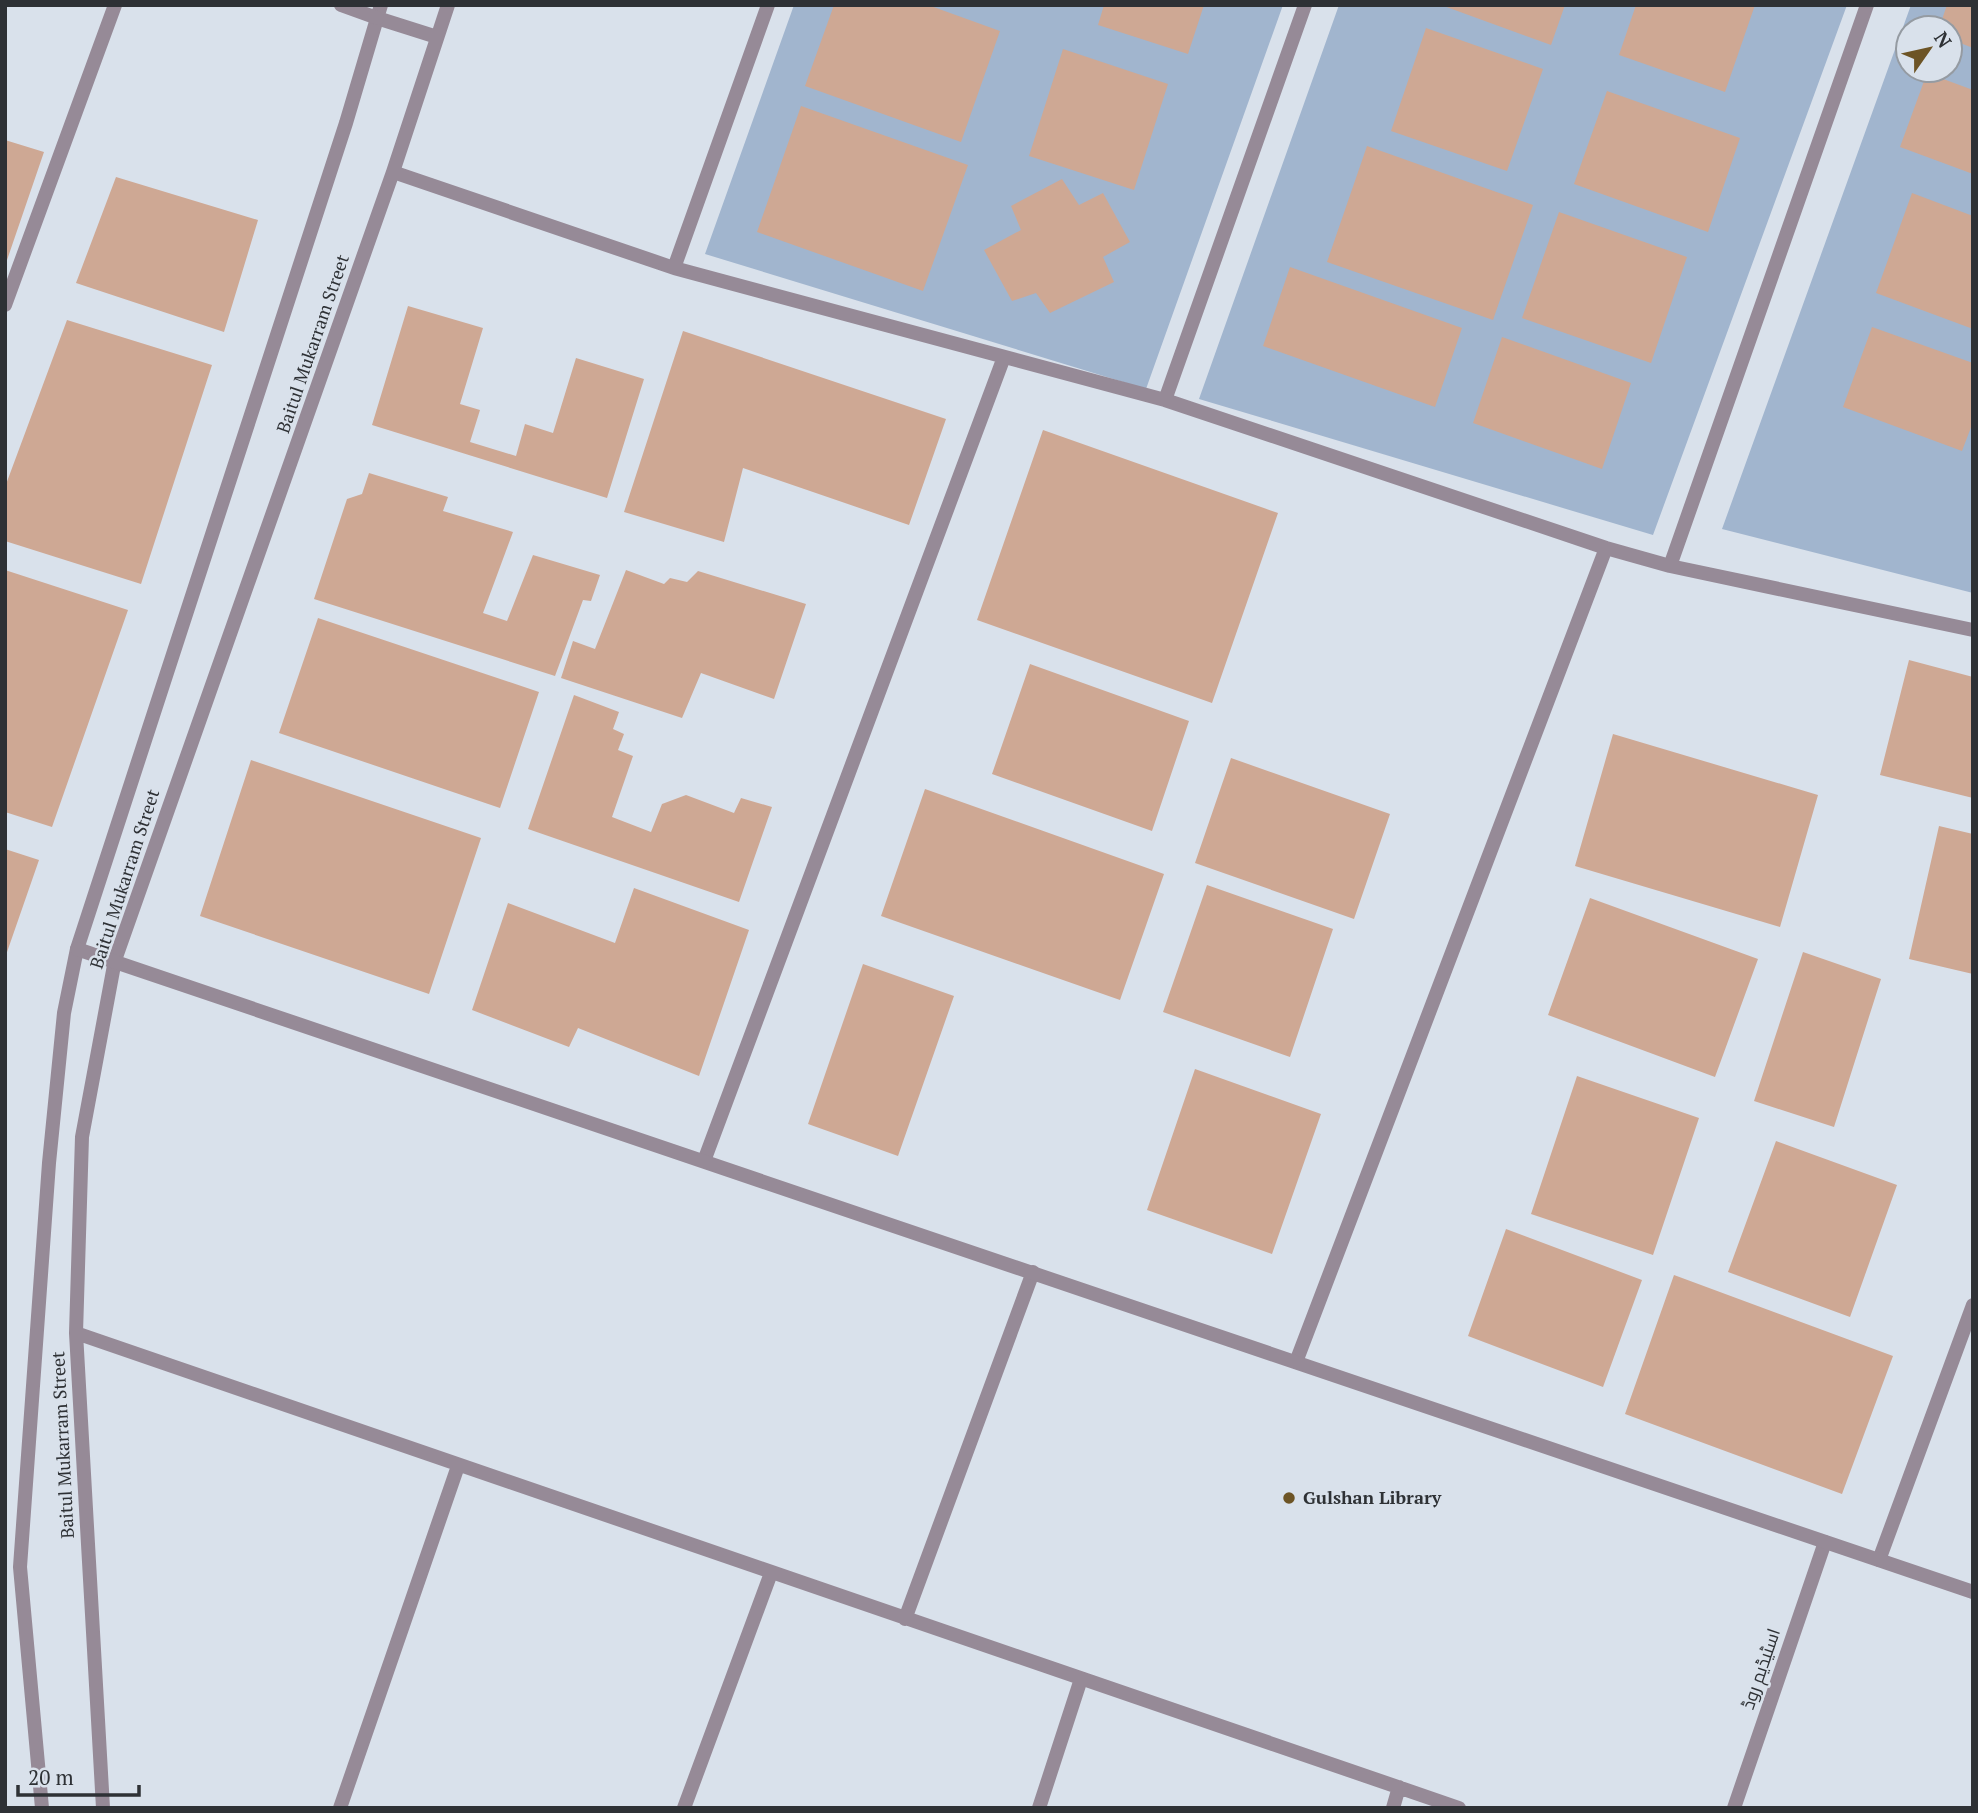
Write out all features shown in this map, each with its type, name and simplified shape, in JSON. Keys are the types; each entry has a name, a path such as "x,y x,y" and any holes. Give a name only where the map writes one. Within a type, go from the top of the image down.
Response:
{"street":[{"path":"5,305 115,5"},
{"path":"341,5 379,12 437,37"},
{"name":"Baitul Mukarram Street","path":"103,1808 76,1333 82,1137 115,960 393,172 448,5"},
{"path":"674,268 768,5"},
{"path":"1165,400 1305,5"},
{"path":"1670,566 1867,5"},
{"name":"Baitul Mukarram Street","path":"41,1808 13,1568 48,1163 64,1013 77,948 342,136 379,12"},
{"path":"393,172 674,268 1165,400 1606,548 1670,566 1973,630"},
{"path":"704,1161 1004,357"},
{"path":"1296,1362 1606,548"},
{"path":"77,948 1973,1592"},
{"path":"905,1619 1033,1272"},
{"path":"1879,1560 1973,1305"},
{"path":"76,1333 1459,1808"},
{"path":"340,1808 457,1466"},
{"name":"اسٹیڈیم روڈ","path":"1734,1808 1825,1542"},
{"path":"684,1808 771,1573"},
{"path":"1039,1808 1081,1679"},
{"path":"1393,1808 1399,1787"}],"shaded area":[{"path":"794,5 1283,5 1146,389 705,254"},
{"path":"1339,5 1847,5 1653,535 1199,399"},
{"path":"1911,5 1973,5 1973,593 1722,529 1894,52 1894,84 1964,84 1964,14 1908,14"}],"building":[{"path":"834,5 928,5 1000,31 961,142 805,86"},
{"path":"1104,5 1204,5 1188,54 1098,25"},
{"path":"1441,5 1565,5 1551,45"},
{"path":"1636,5 1755,5 1725,92 1619,55"},
{"path":"1947,5 1973,5 1973,48 1964,44 1964,14 1944,14"},
{"path":"1426,28 1543,69 1507,171 1391,131"},
{"path":"1063,49 1168,84 1134,190 1029,156"},
{"path":"1923,84 1957,84 1973,90 1973,174 1900,147"},
{"path":"1607,91 1740,138 1708,232 1574,184"},
{"path":"801,106 968,165 923,291 757,232"},
{"path":"5,140 44,152 6,263 5,263"},
{"path":"1367,146 1533,205 1493,320 1327,262"},
{"path":"116,177 258,220 224,332 76,283"},
{"path":"1062,179 1079,205 1103,193 1130,242 1103,257 1114,282 1050,313 1036,293 1012,301 984,250 1021,230 1011,206"},
{"path":"1912,193 1973,216 1973,329 1876,293"},
{"path":"1559,212 1687,257 1651,363 1522,318"},
{"path":"1290,267 1462,328 1435,407 1263,346"},
{"path":"408,306 483,328 460,404 480,410 470,442 516,456 525,424 553,433 576,358 644,379 607,498 372,425"},
{"path":"67,320 212,365 141,584 5,541 5,487"},
{"path":"1872,327 1973,363 1973,422 1962,451 1843,407"},
{"path":"683,331 946,419 909,525 743,468 724,542 624,512"},
{"path":"1502,337 1631,383 1602,469 1473,423"},
{"path":"1043,430 1278,513 1212,703 977,620"},
{"path":"369,473 448,497 443,511 513,532 483,613 507,621 533,555 600,575 591,601 583,600 555,676 314,599 347,499 362,494"},
{"path":"5,570 128,610 52,827 5,812"},
{"path":"626,570 664,584 670,578 687,582 698,571 806,604 774,699 701,673 682,718 561,678 573,641 595,649"},
{"path":"318,618 539,692 500,808 279,733"},
{"path":"1909,660 1973,677 1973,798 1880,775"},
{"path":"1030,664 1189,721 1152,831 992,774"},
{"path":"574,695 619,712 613,729 624,734 618,750 633,756 612,817 651,832 662,804 686,795 734,813 741,798 772,807 739,902 528,829"},
{"path":"1613,734 1818,795 1780,927 1575,866"},
{"path":"1231,758 1390,814 1354,919 1195,863"},
{"path":"251,760 481,838 429,994 200,916"},
{"path":"925,789 1164,874 1120,1000 881,916"},
{"path":"1939,826 1973,834 1973,974 1909,959"},
{"path":"5,849 39,860 6,955 5,955"},
{"path":"1207,885 1333,929 1290,1057 1163,1012"},
{"path":"634,888 749,930 699,1076 578,1028 569,1047 472,1010 508,903 615,943"},
{"path":"1590,898 1758,959 1715,1077 1548,1015"},
{"path":"1803,952 1881,979 1834,1127 1754,1101"},
{"path":"863,964 954,996 898,1156 808,1124"},
{"path":"1195,1069 1321,1114 1272,1254 1147,1210"},
{"path":"1577,1076 1699,1118 1653,1255 1531,1214"},
{"path":"1776,1141 1897,1185 1850,1317 1728,1272"},
{"path":"1506,1229 1642,1280 1603,1387 1468,1336"},
{"path":"1674,1275 1893,1356 1842,1494 1625,1414"}],"place":[{"name":"Gulshan Library","path":"1289,1498"}]}
